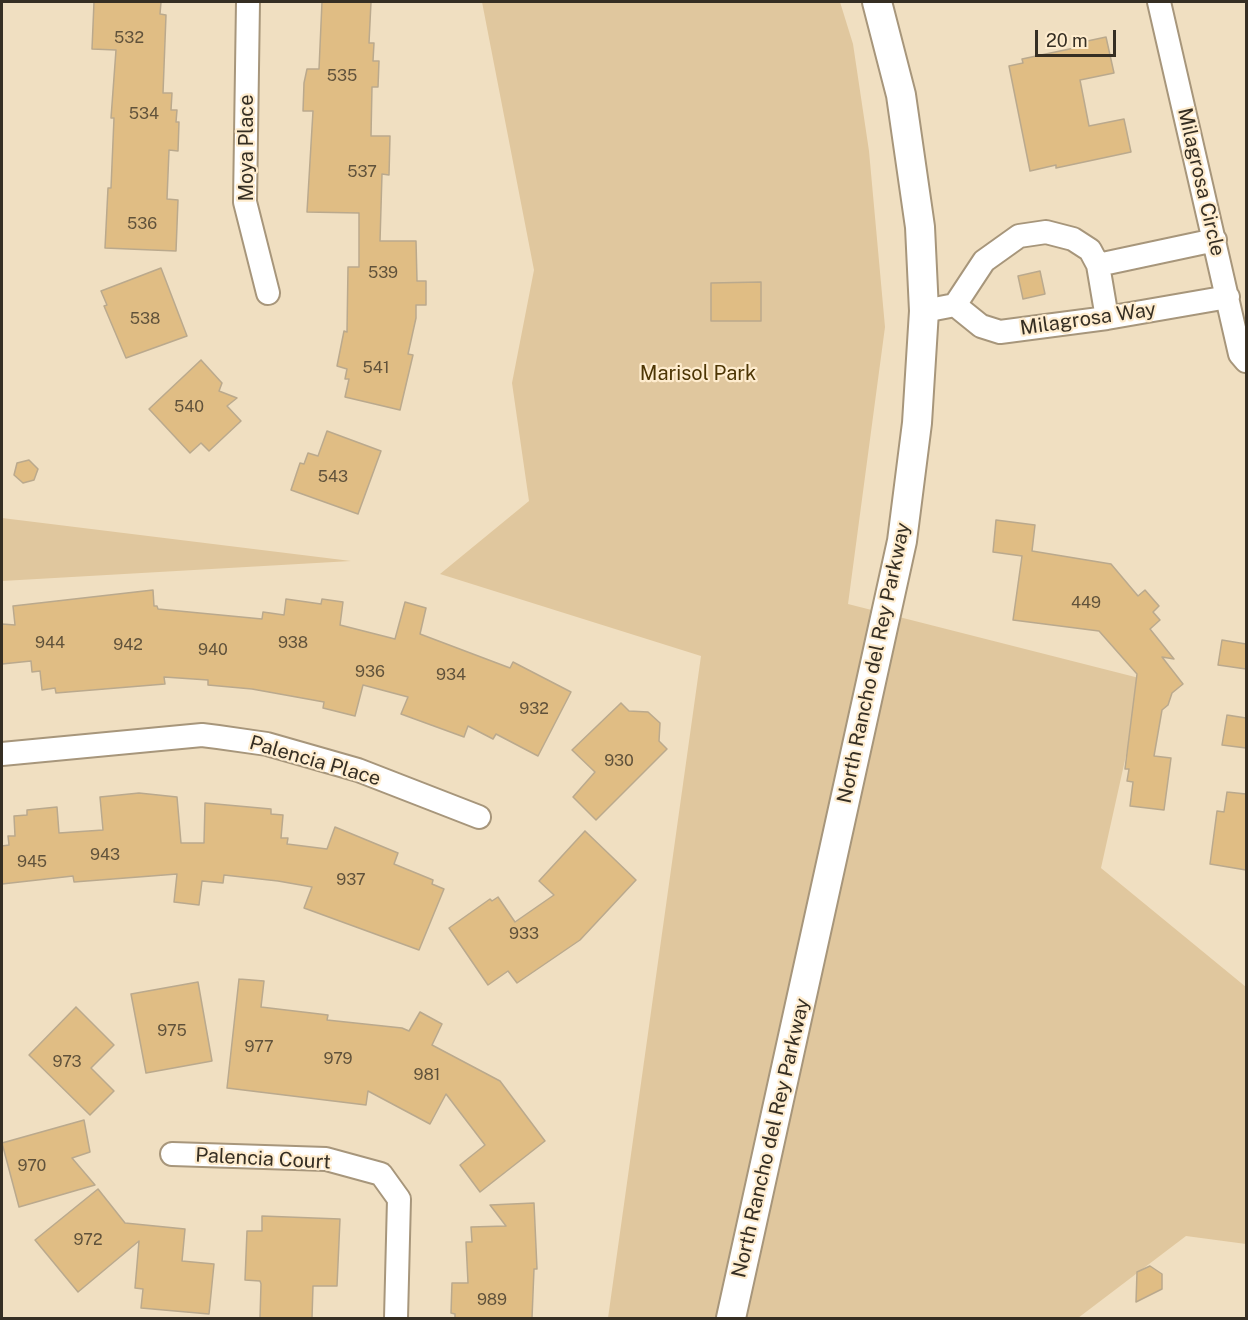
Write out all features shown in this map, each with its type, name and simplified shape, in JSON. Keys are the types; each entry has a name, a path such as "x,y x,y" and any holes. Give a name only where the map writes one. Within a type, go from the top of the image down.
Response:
{"street":[{"name":"Moya Place","path":"248,2 245,202 268,293"},
{"name":"North Rancho del Rey Parkway","path":"731,1318 902,541 917,423 924,311 920,227 901,95 877,2"},
{"name":"Milagrosa Circle","path":"1159,2 1240,354 1246,361"},
{"path":"924,311 955,305 984,261 1019,236 1046,231 1073,239 1090,250 1098,265 1107,318"},
{"path":"1098,265 1215,240"},
{"name":"Milagrosa Way","path":"955,305 981,326 999,332 1107,318 1228,297"},
{"name":"Palencia Place","path":"2,754 202,735 267,744 358,770 479,817"},
{"name":"Palencia Court","path":"172,1154 326,1159 381,1174 399,1199 396,1318"}],"green space":[{"name":"Marisol Park","path":"482,2 840,2 853,44 869,151 885,327 848,604 1143,679 1101,868 1246,987 1246,1244 1186,1236 1078,1318 608,1318 701,656 440,574 529,501 512,383 534,270"},
{"path":"2,518 351,561 2,581"}],"building":[{"path":"94,2 161,2 160,14 166,15 163,93 172,93 171,110 177,110 176,122 179,122 178,151 169,150 167,199 178,200 176,251 105,248 108,188 111,188 114,118 111,118 116,50 92,49"},
{"path":"322,2 371,2 369,43 374,43 373,61 379,61 378,87 372,87 371,136 390,136 389,175 382,174 380,241 416,241 417,281 426,281 426,305 416,305 416,318 408,354 413,355 400,410 345,397 349,379 345,379 347,369 337,366 344,331 347,332 348,267 359,267 359,213 307,212 313,111 303,111 304,83 307,69 319,69"},
{"path":"1106,37 1114,73 1080,80 1089,126 1124,119 1131,152 1056,168 1056,165 1030,171 1009,66 1023,63 1022,59 1079,47 1078,43"},
{"path":"161,268 187,336 126,358 104,306 107,305 101,291"},
{"path":"1040,271 1045,294 1023,299 1018,276"},
{"path":"761,282 761,321 711,321 711,283"},
{"path":"201,360 222,383 219,391 237,398 227,406 241,421 209,451 201,443 190,453 149,409"},
{"path":"327,431 381,451 358,514 291,490 300,463 304,464 308,453 318,456"},
{"path":"29,460 38,469 34,480 23,483 14,475 17,463"},
{"path":"996,520 1035,525 1032,551 1111,564 1138,596 1145,590 1159,606 1153,612 1160,620 1150,629 1174,659 1162,657 1183,684 1172,693 1168,705 1162,710 1154,756 1171,758 1164,810 1130,806 1133,782 1127,781 1129,769 1125,769 1137,674 1099,631 1013,620 1022,556 993,552"},
{"path":"153,590 154,606 158,609 262,619 263,612 284,615 286,599 321,604 322,599 343,602 340,625 395,639 405,602 426,608 420,634 510,668 513,662 571,692 538,756 496,734 493,739 468,726 464,737 401,714 408,697 363,685 355,716 323,708 324,702 252,689 208,685 208,680 164,677 165,684 56,693 55,688 42,690 40,671 32,672 31,661 2,664 2,624 15,625 13,606"},
{"path":"1222,640 1246,644 1246,669 1218,665"},
{"path":"621,703 629,711 648,712 660,723 659,741 667,749 596,820 573,797 595,772 572,750"},
{"path":"1227,715 1246,718 1246,748 1222,745"},
{"path":"1227,792 1246,794 1246,870 1210,864 1217,811 1224,812"},
{"path":"139,793 177,797 181,843 204,843 205,803 271,809 271,814 283,815 281,838 288,838 287,844 327,849 335,827 398,853 394,864 433,880 432,884 444,889 419,950 304,908 312,887 278,881 224,875 223,883 202,881 199,905 174,902 177,874 74,882 73,876 2,884 2,846 9,845 8,836 15,836 14,816 27,815 27,810 57,807 59,833 103,830 100,797"},
{"path":"585,831 636,880 580,940 517,983 508,971 488,985 449,928 490,899 492,901 498,897 515,922 554,895 539,881"},
{"path":"239,979 264,981 261,1007 328,1015 327,1020 402,1028 409,1031 420,1012 442,1024 432,1045 500,1081 545,1141 480,1192 460,1165 485,1145 446,1094 430,1124 368,1091 366,1105 227,1088"},
{"path":"198,982 212,1061 146,1073 131,994"},
{"path":"76,1007 114,1045 91,1068 114,1091 90,1115 29,1055"},
{"path":"84,1120 90,1152 72,1158 95,1185 19,1207 2,1143"},
{"path":"98,1189 125,1223 185,1229 182,1261 214,1264 209,1314 141,1308 143,1289 135,1288 139,1241 78,1292 35,1240"},
{"path":"534,1203 537,1269 534,1269 532,1318 455,1318 455,1314 451,1313 452,1283 468,1283 466,1242 472,1242 471,1227 506,1226 490,1205"},
{"path":"262,1216 340,1219 337,1286 313,1286 312,1318 260,1318 260,1281 245,1280 247,1231 262,1231"},
{"path":"1150,1266 1162,1274 1162,1289 1136,1302 1137,1272"}]}
